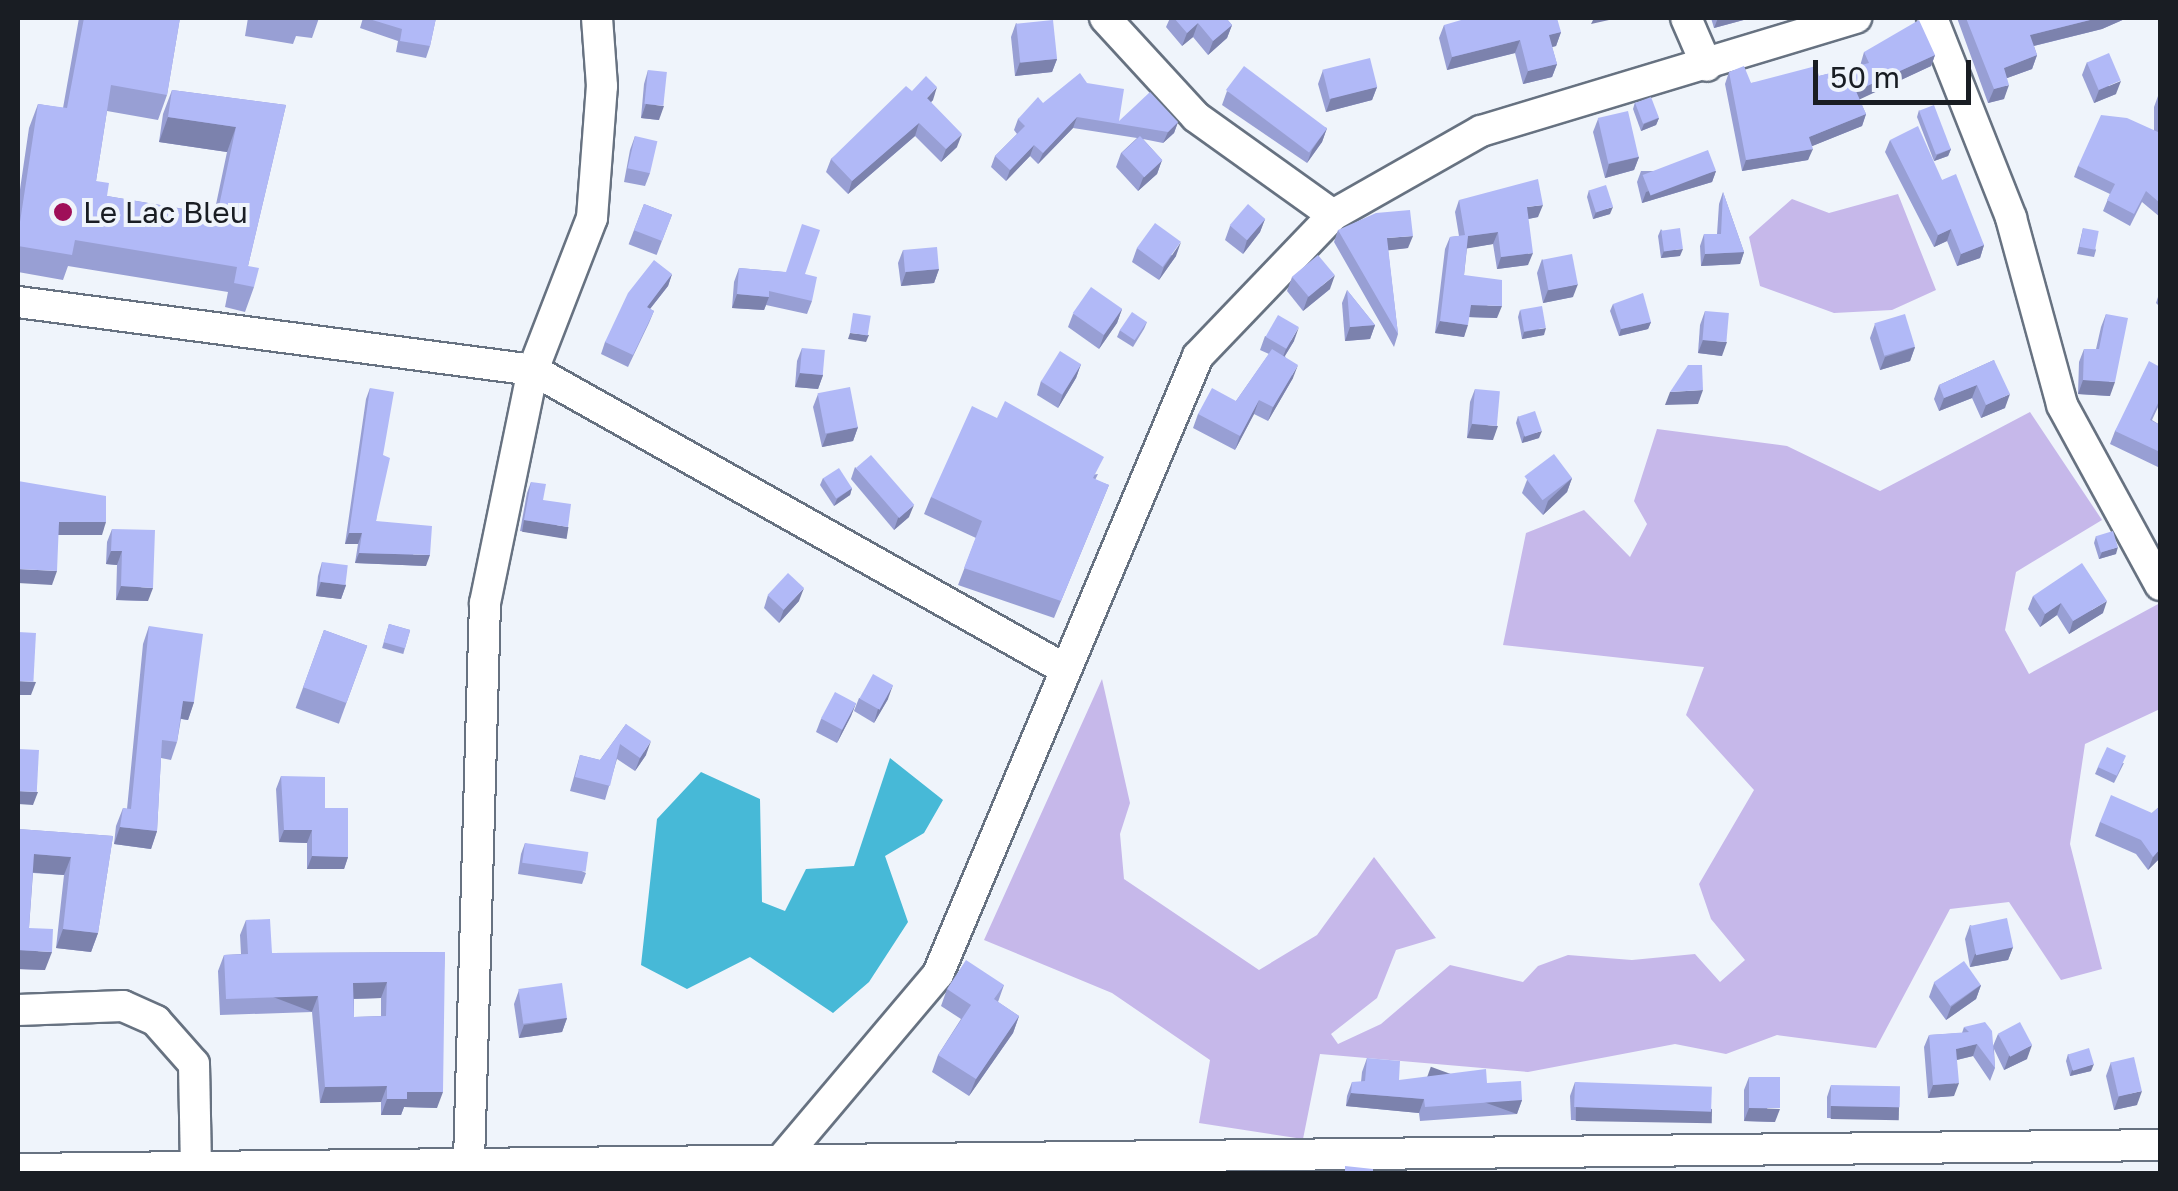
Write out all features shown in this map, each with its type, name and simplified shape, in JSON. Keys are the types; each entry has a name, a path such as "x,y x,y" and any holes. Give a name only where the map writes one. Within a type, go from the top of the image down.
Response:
{"street":[{"path":"469,1161 485,603 533,370 592,218 602,86 597,18"},
{"path":"1105,18 1196,117 1334,214"},
{"path":"1686,18 1708,66"},
{"path":"781,1160 938,974 1198,356 1334,214 1481,130 1708,66 1856,18"},
{"path":"1932,18 2011,218 2062,405 2160,585"},
{"path":"18,302 533,370 1064,668"},
{"path":"18,1010 123,1006 156,1021 194,1064 196,1166"},
{"path":"18,1169 2160,1145"}],"shaded area":[{"path":"1898,194 1936,290 1892,310 1834,313 1760,286 1749,237 1792,199 1829,213"},
{"path":"2030,412 2102,520 2016,572 2005,630 2029,674 2160,603 2160,709 2085,744 2070,844 2102,969 2061,980 2009,902 1950,909 1876,1048 1777,1035 1726,1054 1675,1044 1528,1072 1320,1054 1303,1139 1199,1123 1210,1060 1112,993 984,940 1102,679 1130,803 1120,834 1124,879 1259,970 1317,935 1374,857 1436,938 1396,950 1377,998 1331,1034 1338,1044 1381,1024 1450,965 1523,982 1538,966 1568,955 1632,960 1695,954 1720,982 1745,960 1711,919 1699,884 1754,790 1686,715 1704,667 1503,645 1526,533 1584,510 1630,557 1647,524 1634,501 1657,429 1787,446 1880,491"}],"water":[{"path":"890,758 943,800 924,833 885,856 908,922 869,982 833,1013 750,957 687,989 641,965 657,819 701,772 760,799 762,902 785,911 806,869 854,866"}],"building":[{"path":"84,18 180,18 167,95 111,85 96,181 109,183 107,196 217,215 236,127 168,117 172,90 286,105 248,266 259,268 254,287 234,283 237,267 75,240 72,255 18,246 38,104 67,108"},
{"path":"366,18 436,18 430,46 400,41 402,29"},
{"path":"1174,18 1226,18 1232,25 1213,41 1198,23 1187,33"},
{"path":"1468,18 1557,18 1561,32 1549,35 1557,64 1528,71 1520,40 1452,57 1444,25"},
{"path":"1966,18 2098,18 2030,35 2037,55 2004,68 2009,85 1994,89"},
{"path":"1053,20 1057,59 1020,63 1016,24"},
{"path":"1919,20 1935,55 1856,91 1866,114 1809,137 1813,149 1746,160 1729,72 1744,66 1751,83 1816,66 1819,76 1869,63 1864,52"},
{"path":"2109,53 2121,81 2099,90 2087,62"},
{"path":"1370,58 1377,87 1330,99 1322,70"},
{"path":"1244,66 1327,129 1309,153 1226,90"},
{"path":"648,70 667,72 663,106 644,104"},
{"path":"1080,73 1087,83 1124,89 1119,121 1150,92 1178,122 1168,132 1077,117 1043,153 1034,145 1010,170 995,156 1025,126 1018,119 1038,97 1043,103"},
{"path":"926,76 937,87 927,98 962,134 946,149 919,123 852,181 831,159 906,86 912,91"},
{"path":"2158,96 2160,203 2146,191 2134,214 2107,200 2115,184 2078,166 2101,115 2127,118 2158,132"},
{"path":"1651,97 1659,118 1643,124 1635,103"},
{"path":"1934,105 1951,149 1936,155 1919,111"},
{"path":"1628,111 1639,157 1608,164 1598,118"},
{"path":"1918,126 1942,180 1956,174 1984,245 1961,254 1951,229 1938,235 1890,140"},
{"path":"635,136 657,141 650,173 628,168"},
{"path":"1140,136 1163,160 1144,177 1122,153"},
{"path":"1708,150 1716,171 1651,196 1643,175"},
{"path":"1538,179 1543,205 1527,207 1533,253 1501,257 1498,232 1468,236 1464,275 1502,280 1502,306 1471,305 1468,325 1440,321 1450,237 1465,235 1459,200"},
{"path":"1606,185 1613,207 1596,212 1589,191"},
{"path":"1723,192 1744,252 1705,254 1704,234 1721,234"},
{"path":"644,204 672,215 662,241 634,230"},
{"path":"1248,204 1265,219 1247,240 1230,225"},
{"path":"1410,210 1413,236 1387,238 1398,334 1338,230 1376,213"},
{"path":"1155,223 1181,242 1163,267 1137,248"},
{"path":"802,224 820,230 805,274 817,277 812,301 769,291 769,297 737,294 739,268 786,272"},
{"path":"1680,228 1683,249 1664,251 1661,231"},
{"path":"2083,228 2099,231 2095,250 2079,247"},
{"path":"937,247 939,269 905,272 903,250"},
{"path":"1572,254 1578,284 1548,290 1543,260"},
{"path":"1318,255 1335,275 1309,297 1292,277"},
{"path":"654,260 672,274 647,307 654,311 633,355 605,342 628,293"},
{"path":"1091,287 1122,309 1104,335 1073,313"},
{"path":"1347,290 1375,325 1350,327"},
{"path":"1643,293 1651,322 1621,329 1613,304"},
{"path":"1542,306 1546,328 1524,331 1520,310"},
{"path":"1705,311 1729,313 1726,342 1702,340"},
{"path":"1132,312 1147,322 1135,340 1120,330"},
{"path":"853,313 871,316 868,336 850,333"},
{"path":"1905,314 1915,347 1884,356 1874,323"},
{"path":"2106,314 2128,318 2115,382 2083,380 2084,349 2099,349"},
{"path":"1278,315 1299,327 1286,349 1266,337"},
{"path":"802,348 825,350 823,375 800,373"},
{"path":"1272,349 1298,365 1273,407 1259,400 1240,436 1198,414 1212,388 1236,401"},
{"path":"1060,351 1081,364 1062,395 1041,382"},
{"path":"1994,360 2010,394 1986,405 1977,385 1944,398 1939,385"},
{"path":"2149,361 2160,367 2160,399 2150,420 2160,425 2160,452 2115,431"},
{"path":"1688,365 1702,365 1703,390 1670,392"},
{"path":"850,387 858,427 825,434 818,393"},
{"path":"370,388 394,392 383,455 390,458 376,521 432,526 430,555 359,553 362,533 349,533"},
{"path":"1475,389 1500,391 1497,426 1472,424"},
{"path":"1005,401 1104,457 1093,478 1109,485 1061,601 964,568 982,521 931,497 972,406 997,418"},
{"path":"1535,411 1542,431 1525,437 1518,417"},
{"path":"1554,454 1572,478 1543,500 1524,476"},
{"path":"871,455 914,505 899,518 856,468"},
{"path":"839,468 852,488 836,498 823,478"},
{"path":"18,481 106,496 106,522 59,522 57,571 18,569"},
{"path":"531,482 546,484 543,500 571,504 568,527 524,520"},
{"path":"112,529 155,530 153,588 121,586 122,551 111,551"},
{"path":"2113,531 2118,547 2101,553 2096,536"},
{"path":"322,562 348,565 345,585 320,582"},
{"path":"2082,563 2107,601 2073,621 2061,603 2045,614 2033,596"},
{"path":"788,573 804,588 784,610 768,595"},
{"path":"389,624 410,630 405,648 384,642"},
{"path":"149,626 203,634 194,702 183,701 177,742 162,740 157,831 120,827 123,808 131,809"},
{"path":"324,630 367,646 346,703 303,687"},
{"path":"18,632 36,633 33,682 18,681"},
{"path":"873,674 893,685 880,710 859,698"},
{"path":"835,692 856,703 842,730 821,718"},
{"path":"626,724 651,741 640,758 620,744 610,786 575,777 580,755 600,760"},
{"path":"2107,747 2126,756 2117,776 2098,767"},
{"path":"18,749 39,750 37,792 18,791"},
{"path":"281,776 325,777 325,808 348,808 348,857 312,856 312,830 284,830"},
{"path":"2111,795 2152,813 2160,806 2160,849 2153,857 2141,840 2100,822"},
{"path":"18,829 113,836 98,933 63,929 71,857 34,854 29,928 53,929 52,952 18,950"},
{"path":"525,843 588,852 586,872 522,863"},
{"path":"2007,918 2013,947 1976,955 1970,926"},
{"path":"270,919 272,953 445,952 443,1092 407,1092 407,1099 387,1099 387,1086 325,1087 318,996 226,999 224,955 248,954 246,920","holes":["387,982 386,1016 354,1017 353,983"]},
{"path":"966,960 1004,985 994,999 1019,1016 976,1079 938,1055 971,1005 947,989"},
{"path":"1964,961 1981,985 1950,1006 1934,982"},
{"path":"562,983 567,1018 523,1024 518,989"},
{"path":"1985,1022 1992,1031 1995,1068 1977,1044 1956,1049 1959,1083 1933,1085 1929,1035 1969,1032 1964,1027"},
{"path":"2020,1022 2032,1045 2010,1057 1998,1034"},
{"path":"2089,1048 2094,1064 2073,1071 2068,1054"},
{"path":"2134,1057 2142,1091 2118,1097 2111,1062"},
{"path":"1367,1058 1400,1061 1399,1080 1486,1069 1487,1083 1521,1081 1522,1100 1425,1107 1424,1099 1351,1093 1352,1082 1365,1081"},
{"path":"1749,1077 1780,1077 1780,1108 1749,1108"},
{"path":"1575,1082 1712,1087 1711,1112 1574,1107"},
{"path":"1831,1085 1900,1086 1900,1107 1831,1106"},
{"path":"1345,1166 1373,1169 1373,1174 1345,1174"}],"place":[{"name":"Le Lac Bleu","path":"63,212"}]}
